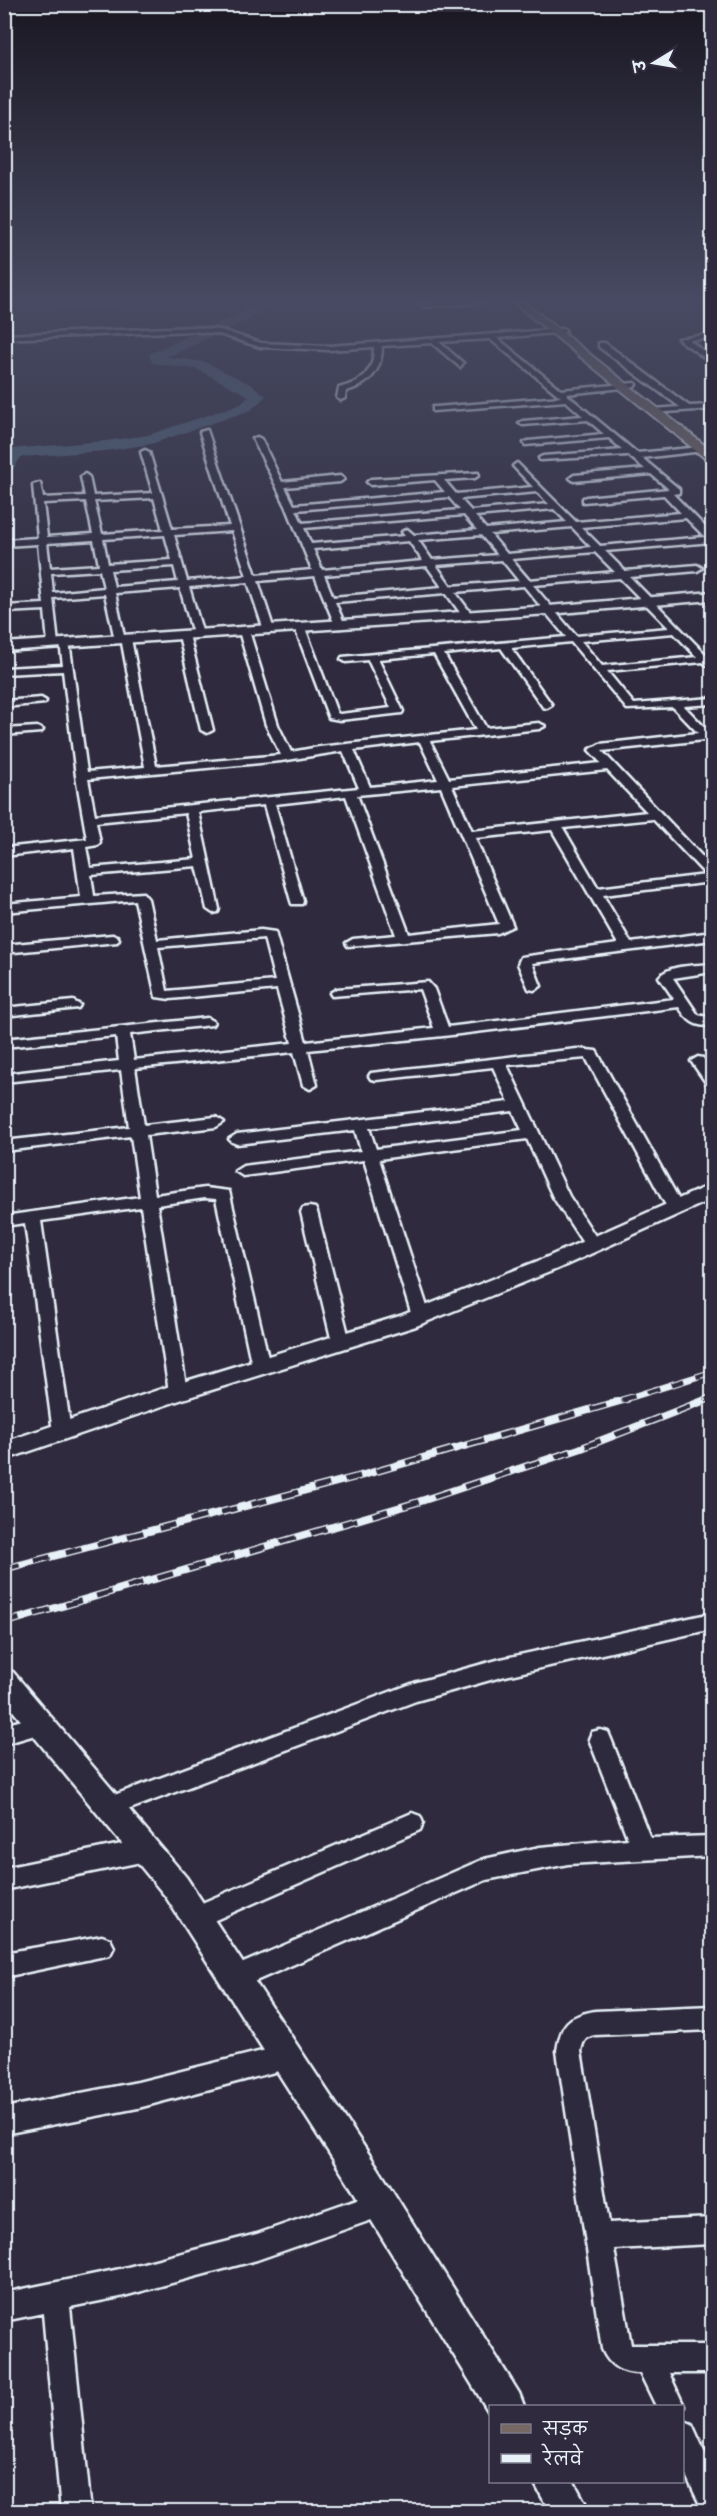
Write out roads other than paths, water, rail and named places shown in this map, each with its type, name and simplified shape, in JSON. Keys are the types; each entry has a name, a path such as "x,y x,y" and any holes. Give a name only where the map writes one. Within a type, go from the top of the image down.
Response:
{"main road":[{"path":"671,419 710,448"}],"street":[{"path":"523,423 562,419"},
{"path":"586,500 676,491 591,419"},
{"path":"204,432 250,578 269,630"},
{"path":"528,443 609,436"},
{"path":"257,439 291,508 340,625"},
{"path":"543,458 710,448"},
{"path":"145,452 183,584 207,730"},
{"path":"517,466 677,630 707,657"},
{"path":"574,478 653,471"},
{"path":"371,482 475,475"},
{"path":"85,477 151,770"},
{"path":"437,477 631,707 712,701"},
{"path":"279,485 340,479"},
{"path":"4,852 94,842 82,776 68,668 48,601 36,484"},
{"path":"291,508 540,489"},
{"path":"666,492 712,539"},
{"path":"38,501 157,495"},
{"path":"385,500 468,616"},
{"path":"298,526 556,506"},
{"path":"307,547 688,515"},
{"path":"4,543 234,528"},
{"path":"4,609 110,590 712,539"},
{"path":"45,571 177,563"},
{"path":"329,600 697,568"},
{"path":"4,647 300,628 712,597"},
{"path":"300,628 333,716 398,711 371,656"},
{"path":"346,659 677,630"},
{"path":"244,631 272,725 288,757"},
{"path":"504,645 547,705"},
{"path":"437,651 483,733"},
{"path":"599,669 707,657"},
{"path":"4,671 68,668"},
{"path":"4,704 41,701"},
{"path":"676,704 709,739"},
{"path":"82,776 288,757 309,751 539,726"},
{"path":"4,732 37,730"},
{"path":"709,739 597,747 597,752 712,876"},
{"path":"353,943 498,929 506,926 446,784 424,740"},
{"path":"348,747 366,792"},
{"path":"90,819 610,766"},
{"path":"351,794 404,938"},
{"path":"269,802 297,901"},
{"path":"192,809 213,909"},
{"path":"468,835 656,815"},
{"path":"556,826 626,946"},
{"path":"80,845 88,900"},
{"path":"84,872 203,862"},
{"path":"595,892 712,876"},
{"path":"4,908 141,897 152,944 159,990 164,995 283,984"},
{"path":"152,944 267,934 272,938 310,1085"},
{"path":"534,986 525,964 526,960 712,936"},
{"path":"4,949 112,939"},
{"path":"712,968 668,975 666,980 697,1021 712,1022"},
{"path":"337,993 423,985 427,989 443,1032"},
{"path":"4,1078 443,1032 682,1002"},
{"path":"4,1012 73,1005"},
{"path":"4,1043 207,1022"},
{"path":"122,1031 178,1392"},
{"path":"376,1076 586,1052 591,1054 675,1207"},
{"path":"698,1061 712,1081"},
{"path":"498,1062 561,1197 593,1245"},
{"path":"237,1139 518,1106"},
{"path":"4,1146 216,1122"},
{"path":"361,1126 421,1316"},
{"path":"243,1171 532,1134"},
{"path":"4,1451 178,1392 421,1316 593,1245 712,1191"},
{"path":"4,1221 205,1193 224,1195 261,1366"},
{"path":"309,1212 341,1342"},
{"path":"32,1218 62,1432"},
{"path":"109,1806 414,1692 501,1668 711,1626"},
{"path":"4,1680 176,1887 380,2204 505,2405"},
{"path":"4,1735 41,1724"},
{"path":"600,1739 643,1849"},
{"path":"196,1917 412,1823"},
{"path":"235,1978 484,1870 516,1861 643,1849 712,1846"},
{"path":"4,1879 146,1850"},
{"path":"4,1965 102,1947"},
{"path":"712,2018 595,2023 580,2026 572,2037 569,2051 616,2349 622,2356 648,2360 712,2359"},
{"path":"4,2121 138,2095 286,2057"},
{"path":"4,2307 55,2297 257,2247 380,2204"},
{"path":"598,2237 712,2231"},
{"path":"55,2297 76,2511"},
{"path":"648,2360 670,2405"},
{"path":"684,2438 712,2499"}],"waterway":[{"path":"4,470 16,452 105,446 151,439 209,419"}],"railway":[{"path":"622,1400 712,1372"},
{"path":"704,1400 712,1397"},
{"path":"4,1569 360,1476 627,1399"},
{"path":"4,1623 418,1502 579,1449 708,1399"}]}
